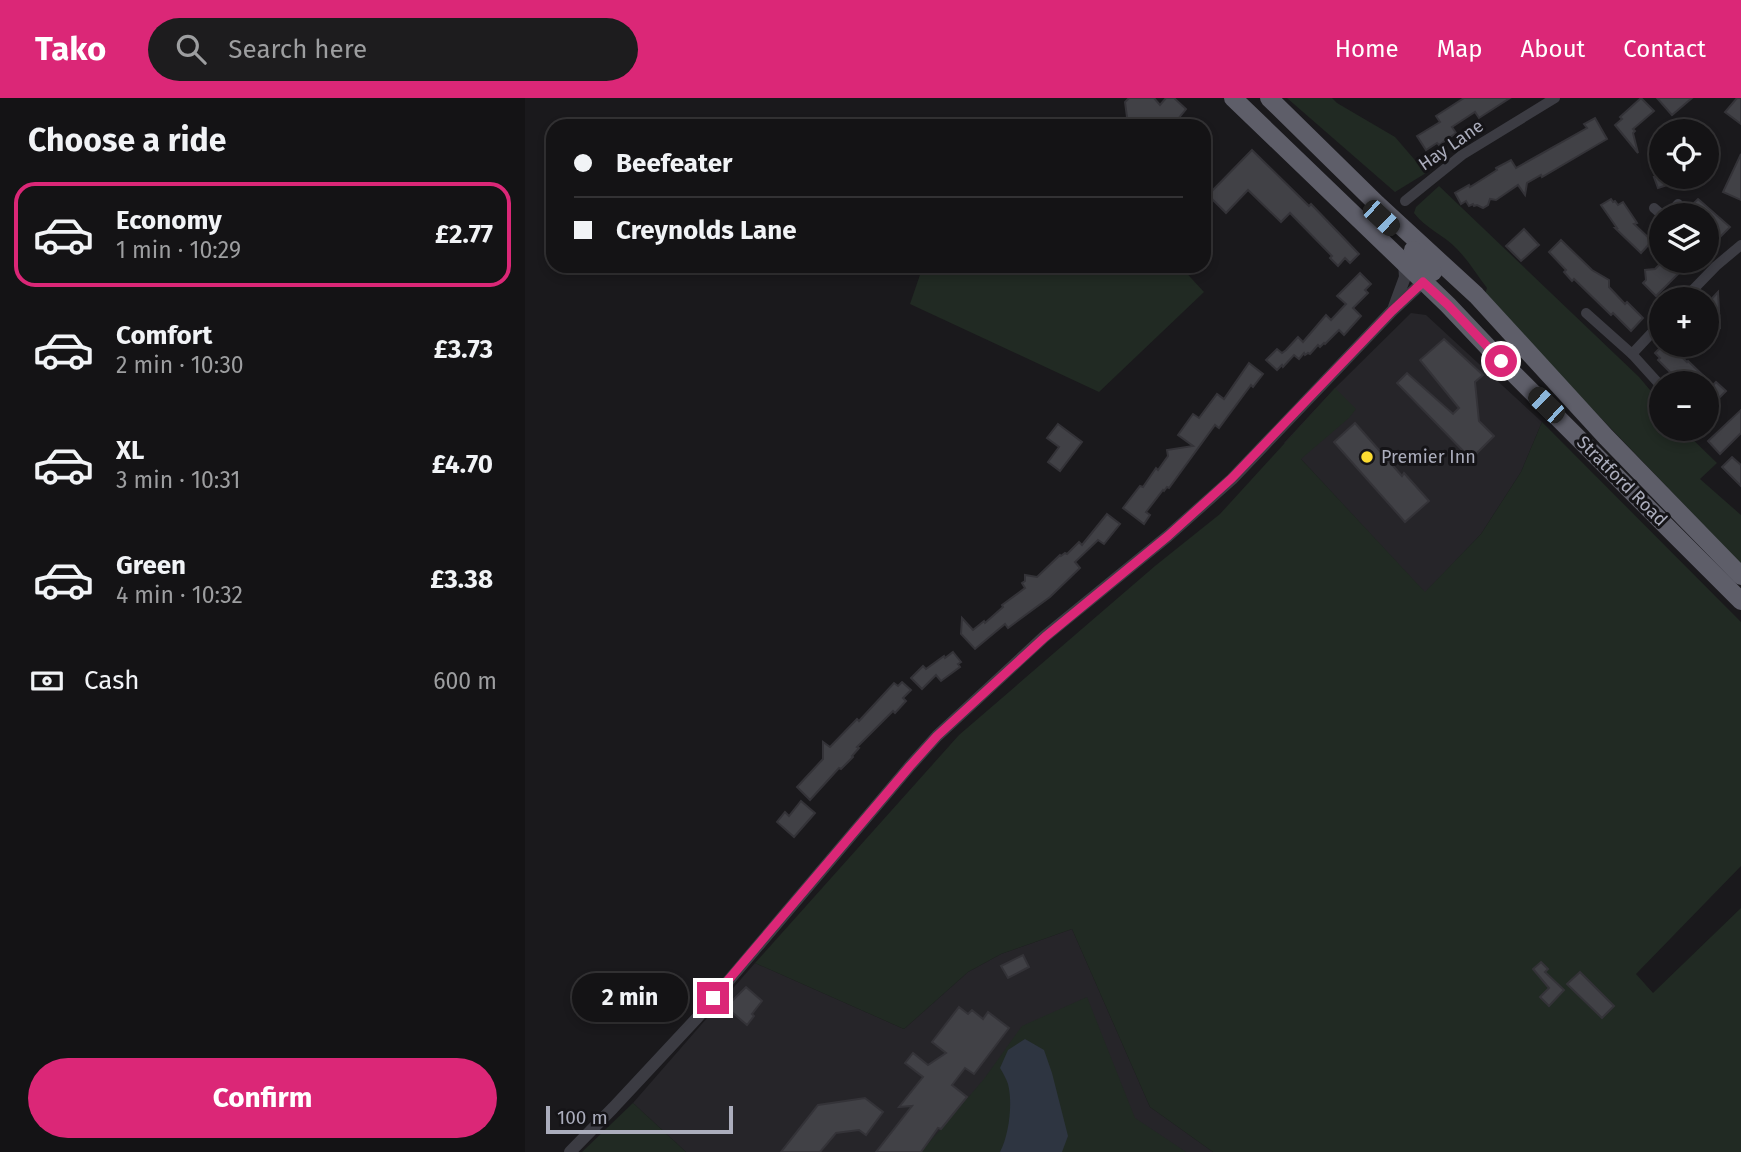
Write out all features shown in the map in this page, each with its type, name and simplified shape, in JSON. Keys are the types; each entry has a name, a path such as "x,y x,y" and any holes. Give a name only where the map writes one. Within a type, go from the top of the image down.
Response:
{"highway":[{"name":"Stratford Road","path":"1233,98 1404,263 1433,272 1476,295 1606,437 1741,576"},
{"path":"1269,98 1377,204 1381,218 1433,272"},
{"name":"Stratford Road","path":"1433,272 1448,305 1741,601"}],"street":[{"name":"Hay Lane","path":"1405,201 1462,155 1555,98"},
{"path":"1719,263 1741,245"},
{"path":"1392,311 1401,292 1405,276 1404,263"},
{"path":"570,1152 697,1018 937,736 1045,637 1168,536 1232,478 1392,311 1433,272"},
{"path":"1696,287 1709,273"},
{"path":"1586,313 1649,373"},
{"path":"1632,354 1649,336"}],"shaded area":[{"path":"1287,98 1332,98 1395,137 1426,173 1395,192"},
{"path":"1439,186 1639,377 1649,389 1649,441 1694,441 1717,463 1700,479 1741,515 1741,564 1485,294 1487,288 1461,253 1414,213 1416,207"},
{"path":"921,273 1186,273 1204,292 1099,392 910,304"},
{"path":"1411,313 1426,315 1542,422 1521,472 1481,534 1425,593 1284,443"},
{"path":"1335,388 1356,409 1301,459 1425,592 1481,534 1521,472 1542,422 1741,622 1741,866 1636,974 1653,993 1741,908 1741,1152 1213,1152 1150,1107 1072,929 1001,954 968,972 904,1029 755,963 959,735 1155,566 1220,514"},
{"path":"1072,929 1150,1107 1213,1152 686,1152 633,1103 755,963 904,1029 968,972 1001,954"},
{"path":"1087,997 1135,1118 1186,1152 921,1152 984,1079 1022,1026"},
{"path":"633,1103 686,1152 582,1152"}],"water":[{"path":"1025,1039 1044,1050 1052,1073 1068,1136 1062,1152 1000,1152 1008,1128 1010,1100 1008,1084 1000,1068 1008,1050"}],"building":[{"path":"1129,98 1154,98 1160,105 1166,98 1174,98 1186,109 1178,119 1125,119 1125,102"},
{"path":"1464,98 1510,98 1479,118 1475,112 1452,127 1456,133 1426,150 1417,136 1440,122 1436,116"},
{"path":"1641,98 1654,111 1633,129 1638,153 1615,125"},
{"path":"1657,98 1692,98 1672,115"},
{"path":"1737,98 1741,98 1741,124 1725,112"},
{"path":"1595,118 1607,139 1527,183 1525,195 1518,185 1496,200 1490,199 1488,205 1483,208 1473,204 1469,206 1466,201 1461,204 1455,193 1469,185 1470,187 1511,160 1516,168 1587,128 1584,124"},
{"path":"1252,150 1309,206 1311,204 1359,254 1350,263 1345,258 1338,266 1330,258 1332,256 1290,213 1281,222 1248,190 1226,213 1211,198 1211,192"},
{"path":"1741,154 1741,200 1723,192"},
{"path":"1611,199 1618,205 1623,202 1637,223 1634,224 1649,238 1649,244 1641,253 1615,228 1601,205"},
{"path":"1719,217 1730,227 1719,238"},
{"path":"1524,229 1539,245 1521,261 1506,246"},
{"path":"1561,240 1592,270 1609,280 1609,287 1643,318 1631,331 1564,272 1566,270 1549,252"},
{"path":"1645,270 1649,270 1649,273 1679,273 1665,287 1649,289 1643,283 1646,280"},
{"path":"1360,273 1371,284 1365,290 1368,293 1353,308 1361,316 1344,335 1339,330 1310,354 1304,353 1299,359 1294,355 1277,370 1266,360 1277,349 1282,353 1298,337 1303,342 1326,315 1331,320 1346,304 1337,296"},
{"path":"1444,339 1483,375 1475,382 1479,421 1494,436 1471,459 1397,383 1407,373 1453,414 1459,408 1420,360"},
{"path":"1682,357 1698,371 1669,371 1658,360"},
{"path":"1249,363 1263,374 1253,387 1251,385 1219,428 1215,425 1169,488 1163,490 1146,512 1150,515 1144,524 1123,508 1156,468 1158,470 1168,456 1167,450 1193,446 1178,435 1193,414 1199,418 1217,394 1224,399"},
{"path":"1719,385 1726,391 1719,398"},
{"path":"1741,410 1741,433 1720,454 1708,441 1719,441 1719,431"},
{"name":"Premier Inn","path":"1355,423 1402,476 1404,473 1429,501 1405,522 1334,442"},
{"path":"1058,424 1082,442 1060,471 1048,462 1059,447 1047,438"},
{"path":"1732,457 1741,465 1741,486 1722,467"},
{"path":"1107,514 1120,524 1104,544 1098,540 1075,562 1080,568 1050,597 1008,628 1005,624 975,649 961,634 962,618 973,630 984,621 985,623 1003,607 1002,605 1025,588 1022,583 1025,581 1025,575 1037,577 1060,555 1067,554 1079,542 1082,545"},
{"path":"953,652 961,662 958,664 960,667 941,681 936,675 922,689 911,678 923,666 926,669"},
{"path":"902,682 911,690 903,698 906,701 857,747 859,748 853,757 839,768 810,800 797,787 823,759 823,742 830,747 857,719 859,721 894,683 898,686"},
{"path":"801,801 815,813 794,837 777,822 785,812 789,816"},
{"path":"1023,955 1029,967 1008,978 1001,966"},
{"path":"1541,962 1548,969 1545,972 1564,990 1549,1006 1540,997 1549,988 1533,969"},
{"path":"1580,972 1614,1006 1602,1018 1567,984"},
{"path":"746,987 762,1001 747,1025 726,1007"},
{"path":"959,1007 968,1014 972,1010 983,1019 988,1012 1009,1028 974,1074 965,1068 952,1085 967,1097 941,1129 938,1128 921,1152 876,1152 912,1106 899,1107 923,1077 905,1063 913,1053 928,1065 946,1053 932,1042"},
{"path":"865,1098 883,1112 866,1135 859,1130 836,1133 820,1152 781,1152 818,1105"}],"place":[{"name":"Premier Inn","path":"1367,457"}],"route":[{"path":"713,998 937,736 1045,637 1168,536 1232,478 1423,282 1501,361"}]}
